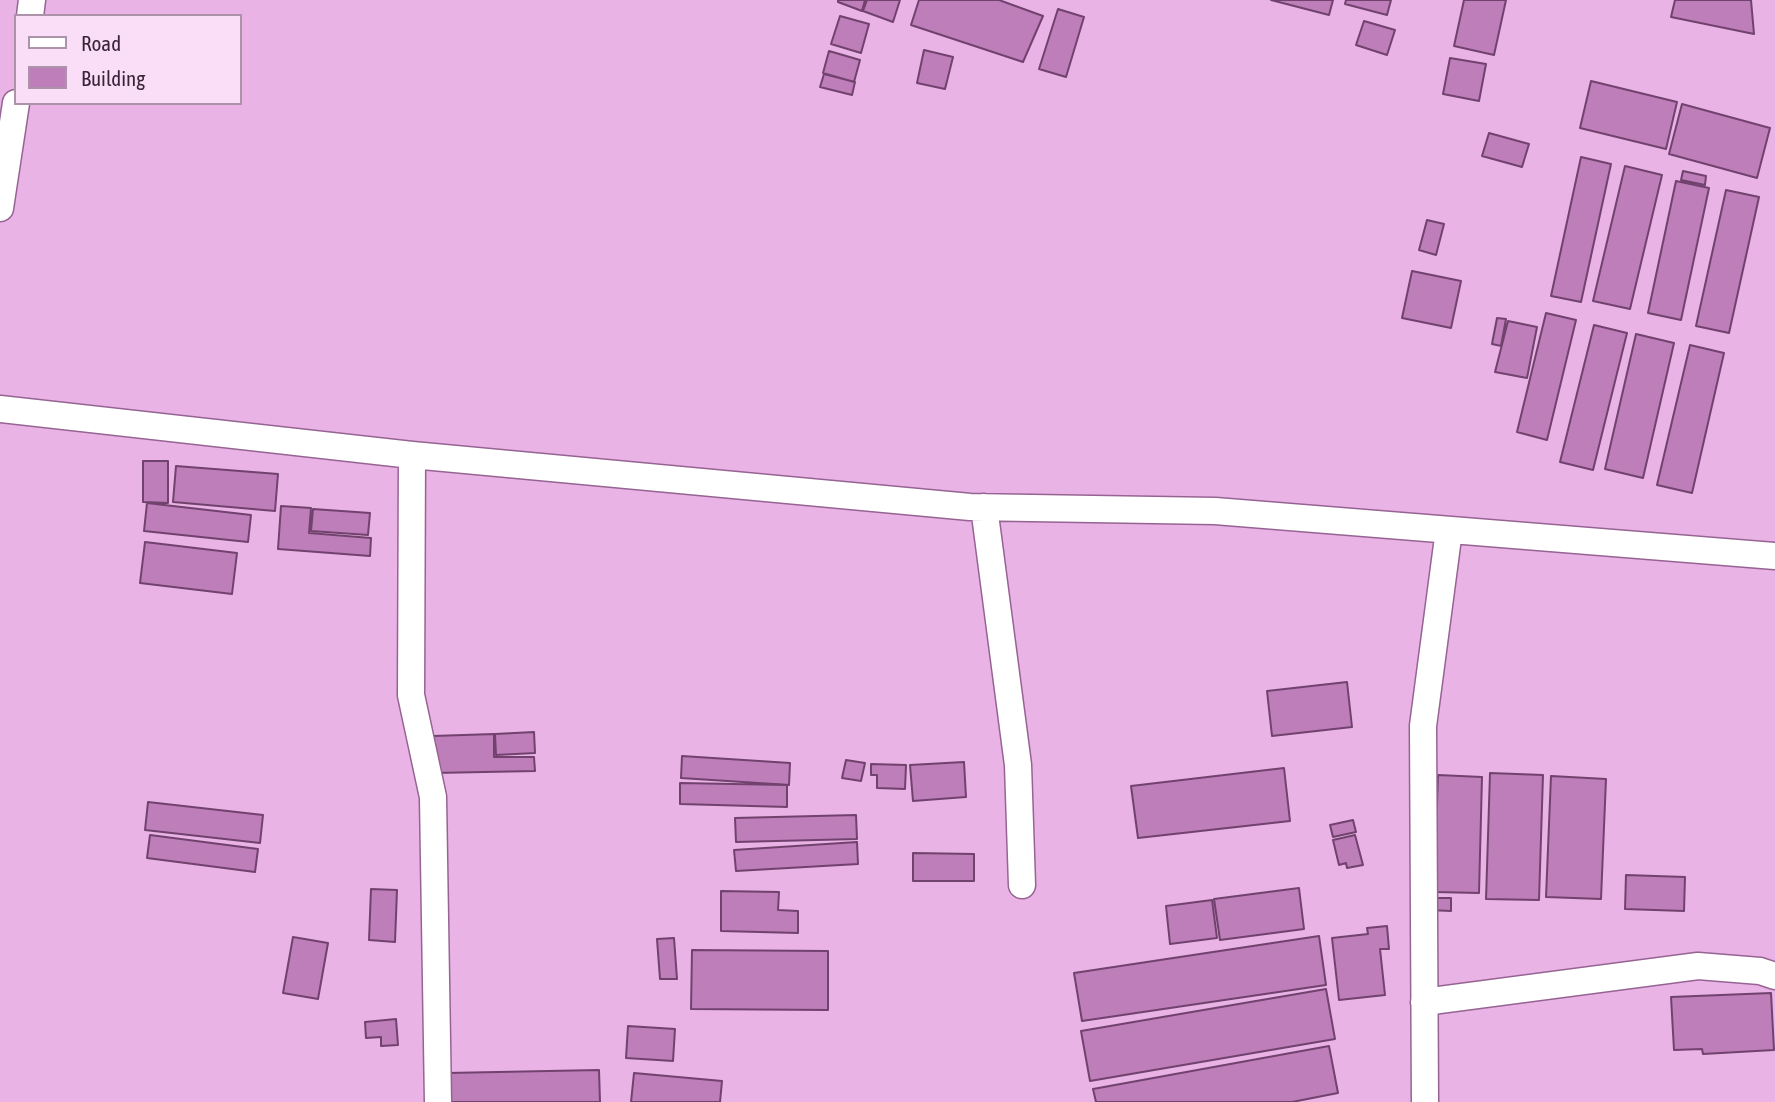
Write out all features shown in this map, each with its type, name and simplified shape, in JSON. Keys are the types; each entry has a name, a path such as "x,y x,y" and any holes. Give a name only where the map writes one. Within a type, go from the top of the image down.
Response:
{"street":[{"path":"0,208 16,105"},
{"path":"0,409 412,454 984,507 1215,511 1775,556"},
{"path":"412,454 411,695 433,797 438,1102"},
{"path":"984,507 1018,765 1022,885"},
{"path":"1425,1102 1423,726 1449,530"},
{"path":"1424,1002 1698,966 1760,971 1775,976"}],"building":[{"path":"838,0 865,0 862,11"},
{"path":"867,0 900,0 893,22 863,11"},
{"path":"919,0 999,0 1043,16 1023,62 911,25"},
{"path":"1271,0 1333,0 1329,15"},
{"path":"1346,0 1391,0 1387,15 1345,4"},
{"path":"1464,0 1506,0 1494,55 1454,46"},
{"path":"1675,0 1751,0 1754,34 1671,17"},
{"path":"1058,9 1084,17 1066,77 1039,69"},
{"path":"840,16 869,24 861,53 831,44"},
{"path":"1364,21 1395,30 1387,55 1356,45"},
{"path":"924,50 953,57 945,89 917,83"},
{"path":"829,51 860,60 854,82 823,73"},
{"path":"1450,58 1486,64 1479,101 1443,94"},
{"path":"824,74 855,82 852,95 820,87"},
{"path":"1591,81 1677,102 1666,149 1580,128"},
{"path":"1682,104 1770,128 1757,178 1669,154"},
{"path":"1489,133 1529,144 1522,167 1482,156"},
{"path":"1581,157 1611,164 1581,302 1551,296"},
{"path":"1625,166 1662,175 1630,309 1593,301"},
{"path":"1683,171 1706,176 1705,185 1681,180"},
{"path":"1676,181 1709,188 1681,320 1648,313"},
{"path":"1726,190 1759,197 1729,333 1696,326"},
{"path":"1427,220 1444,224 1436,255 1419,250"},
{"path":"1412,271 1461,281 1451,328 1402,318"},
{"path":"1546,313 1576,320 1547,440 1517,432"},
{"path":"1497,318 1506,319 1501,346 1492,344"},
{"path":"1508,321 1537,327 1527,378 1495,372"},
{"path":"1594,325 1627,333 1593,470 1560,462"},
{"path":"1636,334 1674,343 1643,478 1605,469"},
{"path":"1690,345 1724,353 1692,493 1657,485"},
{"path":"143,461 168,461 168,503 143,502"},
{"path":"176,466 278,474 275,511 173,502"},
{"path":"147,503 251,515 248,542 144,531"},
{"path":"281,506 311,508 309,533 371,538 370,556 278,549"},
{"path":"313,509 370,513 368,535 311,531"},
{"path":"145,542 237,553 232,594 140,583"},
{"path":"1347,682 1352,727 1272,736 1267,691"},
{"path":"534,732 535,753 496,755 495,734"},
{"path":"494,734 494,757 534,757 535,771 434,773 433,736"},
{"path":"682,756 790,763 789,785 681,778"},
{"path":"846,760 865,763 861,781 842,778"},
{"path":"964,762 966,797 913,801 910,765"},
{"path":"871,764 906,765 905,789 877,788 877,775 871,775"},
{"path":"1284,768 1290,821 1138,838 1131,786"},
{"path":"1490,773 1543,775 1539,900 1486,899"},
{"path":"1438,775 1482,777 1479,893 1434,892"},
{"path":"1551,776 1606,779 1601,899 1546,897"},
{"path":"680,783 787,785 787,807 680,804"},
{"path":"148,802 263,815 260,843 145,830"},
{"path":"856,815 857,839 736,842 735,818"},
{"path":"1353,820 1356,832 1333,837 1330,825"},
{"path":"150,835 258,849 255,872 147,858"},
{"path":"1355,835 1363,865 1347,868 1346,863 1339,865 1333,840"},
{"path":"857,842 858,864 736,871 734,850"},
{"path":"913,853 974,854 974,881 913,881"},
{"path":"1626,875 1685,877 1684,911 1625,909"},
{"path":"1299,888 1304,929 1220,940 1214,899"},
{"path":"371,889 397,890 395,942 369,940"},
{"path":"721,891 779,892 778,910 798,911 798,933 721,931"},
{"path":"1428,898 1451,898 1451,911 1428,910"},
{"path":"1212,900 1217,938 1170,944 1166,906"},
{"path":"1387,926 1389,949 1380,949 1385,995 1339,1000 1332,938 1368,934 1367,928"},
{"path":"1319,936 1326,985 1082,1021 1074,973"},
{"path":"293,937 328,943 318,999 283,993"},
{"path":"674,938 677,979 660,979 657,939"},
{"path":"692,950 828,951 828,1010 691,1009"},
{"path":"1326,989 1335,1039 1090,1081 1081,1031"},
{"path":"1771,993 1774,1050 1703,1054 1702,1049 1674,1050 1671,997"},
{"path":"396,1019 398,1045 381,1046 381,1037 366,1038 365,1022"},
{"path":"628,1026 675,1029 673,1061 626,1058"},
{"path":"1329,1046 1338,1093 1292,1102 1096,1102 1093,1089"},
{"path":"599,1070 600,1102 448,1102 447,1073"},
{"path":"634,1073 722,1081 720,1102 631,1102"}]}
